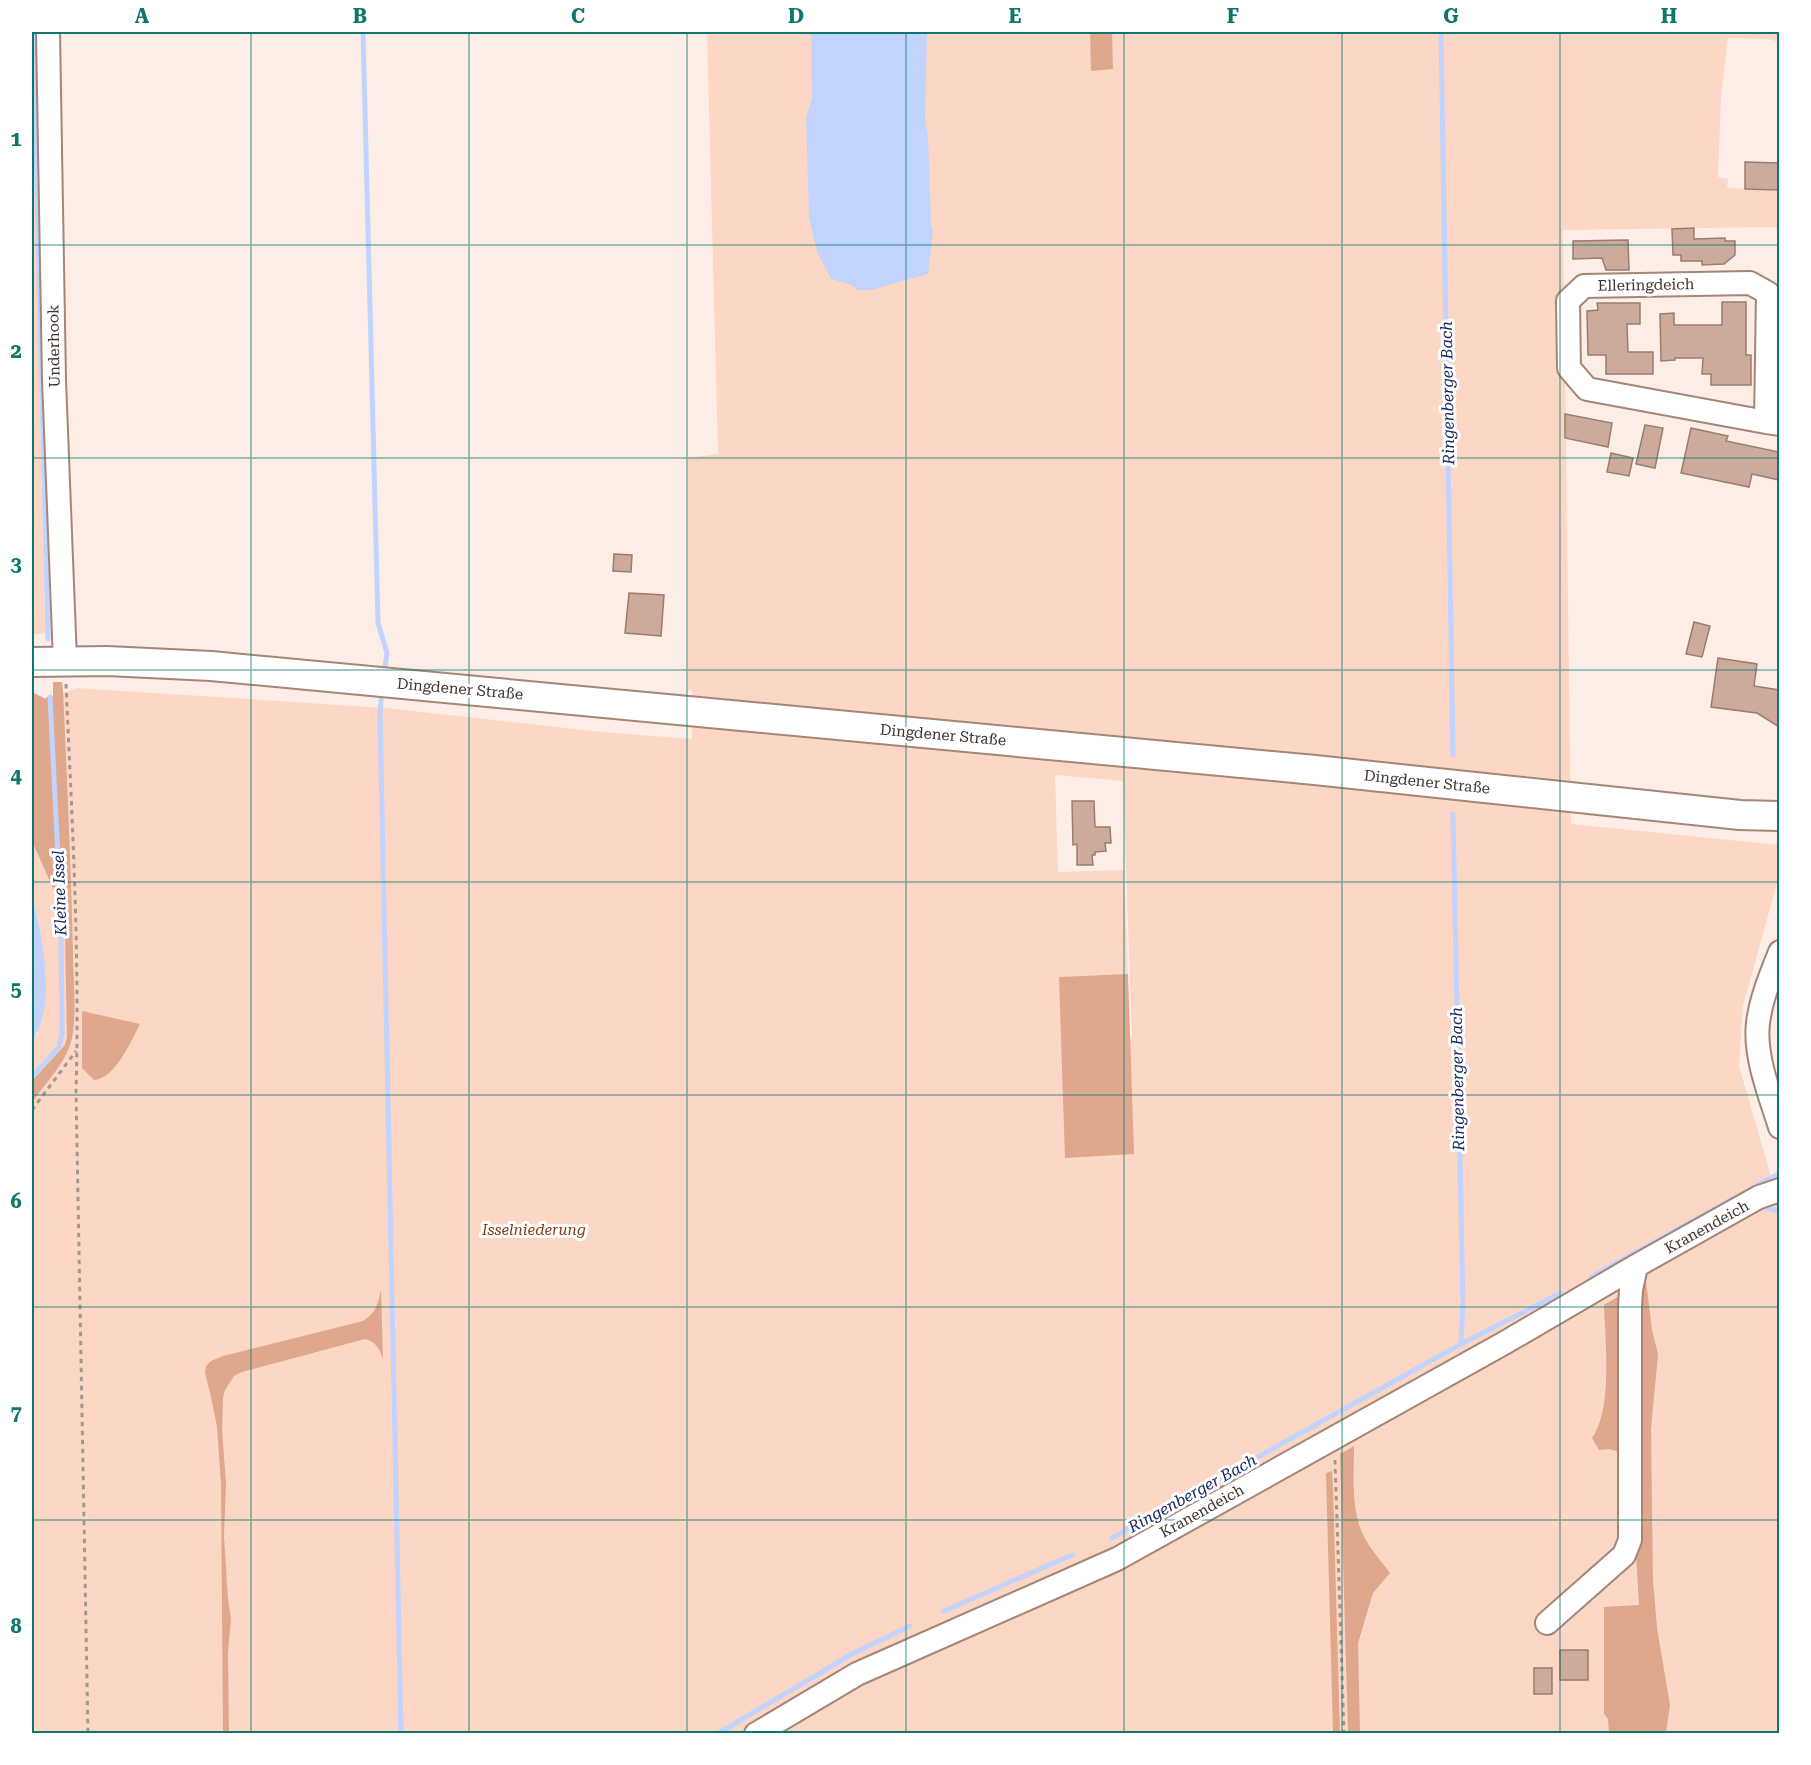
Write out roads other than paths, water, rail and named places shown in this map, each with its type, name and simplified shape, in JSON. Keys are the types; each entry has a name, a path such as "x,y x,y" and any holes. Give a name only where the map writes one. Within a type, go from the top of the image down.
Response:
{"main road":[{"name":"Dingdener Straße","path":"32,662 66,670 107,661 211,666 1303,769 1740,815 1779,816"}],"street":[{"name":"Underhook","path":"48,32 54,380 66,670"},
{"name":"Elleringdeich","path":"1750,283 1768,293 1772,423 1587,389 1569,368 1568,301 1584,286 1750,283"},
{"path":"1779,952 1765,991 1758,1024 1760,1058 1779,1127"},
{"name":"Kranendeich","path":"756,1734 857,1674 1117,1559 1506,1342 1635,1266 1759,1197 1779,1190"},
{"path":"1547,1623 1624,1555 1630,1540 1630,1290 1635,1266"}],"water":[{"path":"811,32 927,32 925,119 933,232 928,274 871,290 857,290 852,285 831,279 817,252 809,217 806,117 812,99"},
{"path":"32,898 43,950 46,991 40,1026 32,1040"}],"waterway":[{"name":"Kleine Issel","path":"33,32 48,639"},
{"path":"363,32 378,623 387,653 384,673"},
{"name":"Ringenberger Bach","path":"1441,32 1453,755"},
{"path":"382,691 380,712 401,1734"},
{"name":"Kleine Issel","path":"32,1077 59,1047 62,1034 61,918 50,697"},
{"name":"Ringenberger Bach","path":"1453,814 1463,1304 1461,1344"},
{"path":"1591,1277 1780,1173"},
{"path":"1766,1208 1780,1211"},
{"name":"Ringenberger Bach","path":"1112,1538 1461,1344 1561,1293"},
{"path":"944,1611 1072,1555"},
{"path":"717,1734 852,1654 910,1626"}],"park label":[{"name":"Isselniederung","path":"534,1230"}]}
